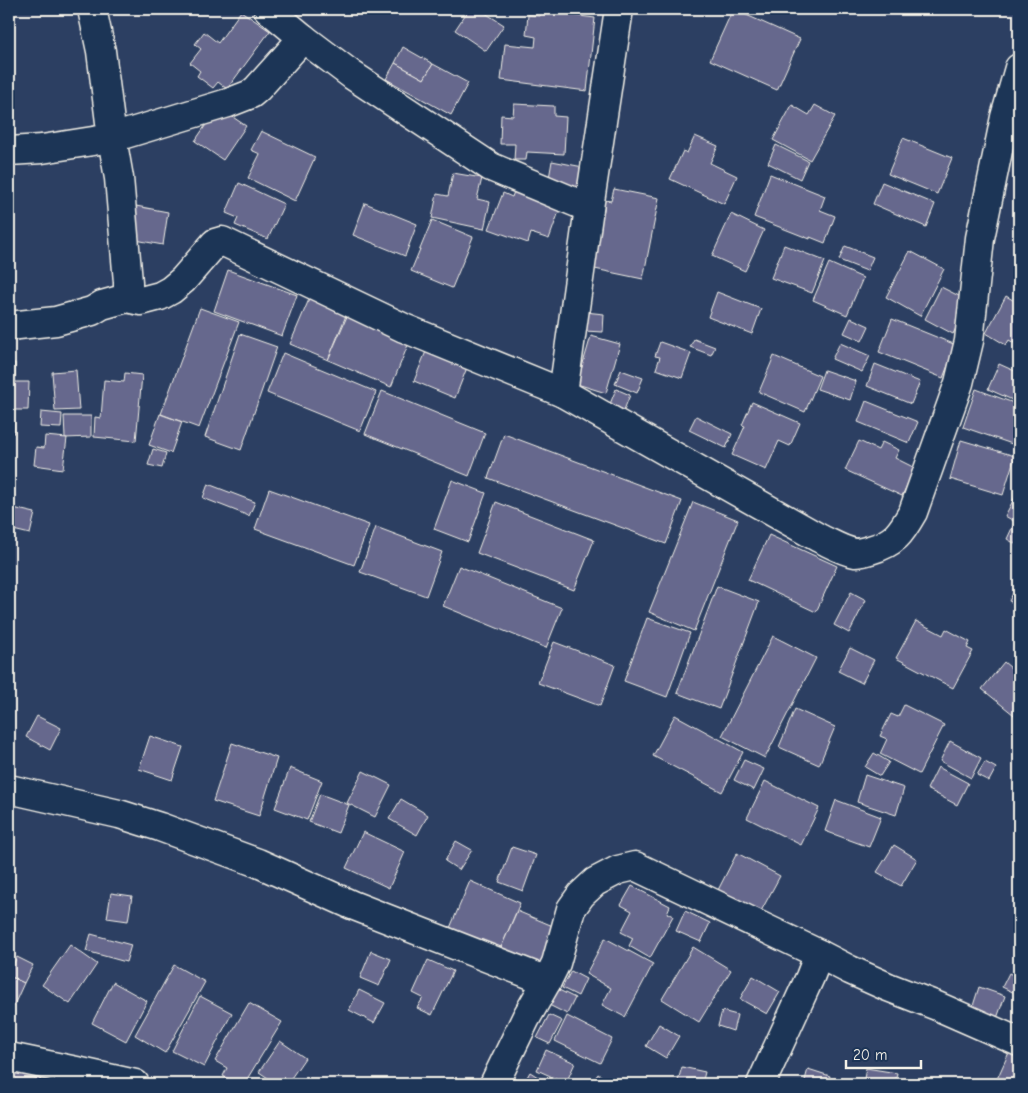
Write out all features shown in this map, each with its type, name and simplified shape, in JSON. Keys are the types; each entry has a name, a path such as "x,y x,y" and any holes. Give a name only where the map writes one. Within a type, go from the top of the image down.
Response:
{"street":[{"path":"92,9 102,51 112,138 123,208 128,282 127,298"},
{"path":"268,9 352,75 491,167 589,208"},
{"path":"563,393 619,9"},
{"path":"9,151 42,149 112,138 228,103 251,94 257,89 303,38"},
{"path":"9,326 56,321 92,311 102,305 127,298 141,301 160,296 183,280 216,243 222,241 404,328 563,393 827,542 857,553 873,549 889,542 903,530 913,512 959,383 969,341 980,238 1012,120 1019,68"},
{"path":"9,789 119,814 160,826 258,863 352,905 546,981"},
{"path":"494,1084 526,1018 556,963 571,909 581,895 595,882 618,870 635,866 850,970 1019,1042"},
{"path":"760,1084 810,978 819,954"},
{"path":"9,1057 135,1084"}],"building":[{"path":"154,9 166,9 162,15"},
{"path":"469,9 479,9 504,25 486,51 455,30"},
{"path":"733,9 800,39 777,90 710,60"},
{"path":"827,9 844,9 841,15"},
{"path":"241,11 270,31 227,89 218,82 213,88 197,76 200,71 190,63 201,49 195,44 204,32 218,43"},
{"path":"541,11 595,18 587,91 501,80 505,44 535,47 536,37 526,35 528,15 540,16"},
{"path":"403,47 433,64 424,79 395,63"},
{"path":"395,63 424,79 433,64 468,83 451,115 386,79"},
{"path":"514,104 554,106 554,116 566,117 564,154 527,152 526,160 514,160 515,144 500,144 501,115 513,116"},
{"path":"792,105 809,115 815,105 835,116 810,160 773,140"},
{"path":"218,107 246,126 223,160 195,141"},
{"path":"261,131 315,157 295,201 248,178 260,154 251,150"},
{"path":"695,136 718,146 710,163 737,176 724,204 670,179 683,151 687,153"},
{"path":"903,138 952,158 937,194 888,174"},
{"path":"776,145 808,161 800,179 768,163"},
{"path":"552,161 583,167 579,190 548,184"},
{"path":"453,173 482,178 477,199 490,202 484,229 432,218 437,194 448,196"},
{"path":"770,174 825,196 820,210 835,216 825,243 754,217"},
{"path":"882,182 935,204 926,227 873,204"},
{"path":"239,183 284,204 268,239 235,225 238,218 226,213"},
{"path":"516,186 562,203 549,239 531,233 528,243 489,229 503,193 512,197"},
{"path":"614,189 659,198 643,279 590,268 604,200 611,201"},
{"path":"365,203 417,224 405,256 353,235"},
{"path":"136,206 168,212 163,245 130,239"},
{"path":"731,214 764,230 745,271 712,256"},
{"path":"432,220 473,237 452,288 411,271"},
{"path":"1019,229 1019,247 1013,244"},
{"path":"784,245 825,261 812,293 771,278"},
{"path":"845,246 873,257 867,271 839,260"},
{"path":"910,251 944,269 920,316 886,297"},
{"path":"829,263 863,278 847,315 813,300"},
{"path":"228,270 297,295 282,336 214,311"},
{"path":"941,287 969,301 953,334 925,319"},
{"path":"717,292 761,309 752,334 708,317"},
{"path":"1006,296 1018,303 1019,301 1019,346 1009,340 1006,345 986,333"},
{"path":"310,297 347,313 328,360 290,344"},
{"path":"200,308 239,322 199,428 161,414"},
{"path":"585,312 604,314 603,332 584,331"},
{"path":"348,314 410,340 391,387 328,360"},
{"path":"851,318 869,326 862,341 844,333"},
{"path":"892,319 956,345 943,378 879,352"},
{"path":"240,334 277,347 241,450 205,437"},
{"path":"591,336 620,344 606,393 577,384"},
{"path":"694,339 715,347 711,355 690,347"},
{"path":"660,342 691,353 682,378 656,369 660,357 655,356"},
{"path":"840,343 870,356 862,372 832,359"},
{"path":"427,349 468,365 455,398 414,381"},
{"path":"283,353 376,392 360,431 267,393"},
{"path":"774,356 820,376 805,412 759,392"},
{"path":"9,363 15,363 15,382 29,382 28,410 14,410 14,433 9,433"},
{"path":"875,364 920,382 911,404 867,386"},
{"path":"999,364 1019,373 1019,403 988,389"},
{"path":"76,370 79,410 55,411 52,372"},
{"path":"621,370 643,378 637,393 615,384"},
{"path":"824,370 856,381 850,400 817,389"},
{"path":"125,373 142,375 136,441 94,437 95,417 101,418 104,380 124,382"},
{"path":"616,389 630,395 624,410 610,404"},
{"path":"976,389 1019,405 1019,434 1015,445 963,427"},
{"path":"382,391 485,433 469,476 365,434"},
{"path":"866,401 918,422 909,443 858,422"},
{"path":"752,402 800,423 790,446 779,441 766,470 732,455 745,426 742,425"},
{"path":"41,412 62,414 61,428 40,427"},
{"path":"160,414 182,422 171,453 149,445"},
{"path":"64,416 91,416 91,437 65,438"},
{"path":"696,416 732,434 726,448 689,430"},
{"path":"504,434 682,501 666,544 488,478"},
{"path":"45,436 67,438 63,469 34,465 36,447 44,448"},
{"path":"961,440 1015,456 1003,495 950,479"},
{"path":"859,441 878,450 882,442 899,450 895,458 915,468 902,496 845,470"},
{"path":"153,449 166,453 162,468 148,465"},
{"path":"452,480 486,493 468,542 434,529"},
{"path":"208,484 255,502 249,516 203,498"},
{"path":"269,489 369,525 354,565 255,529"},
{"path":"1019,489 1019,524 1005,516"},
{"path":"496,502 594,540 574,590 477,553"},
{"path":"693,502 738,520 694,631 649,612"},
{"path":"9,507 35,513 30,534 9,529"},
{"path":"1013,526 1019,529 1019,546 1007,539"},
{"path":"376,527 442,552 426,596 360,572"},
{"path":"769,535 837,566 816,612 748,580"},
{"path":"459,566 562,608 546,648 443,606"},
{"path":"1019,582 1019,606 1009,601"},
{"path":"717,586 759,602 719,709 677,693"},
{"path":"851,592 866,600 849,633 834,625"},
{"path":"647,618 690,633 667,697 624,681"},
{"path":"916,621 943,635 946,629 970,642 967,648 973,651 953,688 896,658"},
{"path":"773,636 816,658 765,758 722,736"},
{"path":"554,642 615,665 600,706 538,683"},
{"path":"850,648 874,660 862,683 838,671"},
{"path":"1004,662 1019,675 1019,719 982,689"},
{"path":"904,705 944,725 919,774 880,754 887,739 880,736 891,714 898,717"},
{"path":"795,709 835,727 819,765 779,747"},
{"path":"675,715 743,752 722,792 653,756"},
{"path":"37,716 61,728 50,750 26,737"},
{"path":"150,736 183,747 172,780 139,769"},
{"path":"950,741 981,758 971,778 940,761"},
{"path":"232,743 277,758 259,816 213,801"},
{"path":"874,753 889,762 880,776 865,767"},
{"path":"744,760 764,769 754,790 734,780"},
{"path":"985,762 996,768 989,781 977,775"},
{"path":"938,767 968,783 957,805 927,789"},
{"path":"290,768 322,781 307,820 275,808"},
{"path":"363,771 391,785 375,817 347,803"},
{"path":"865,775 904,788 896,815 857,802"},
{"path":"765,781 819,808 801,845 747,818"},
{"path":"320,794 349,805 338,833 309,822"},
{"path":"401,799 428,815 417,835 389,819"},
{"path":"836,800 881,817 869,847 825,831"},
{"path":"363,832 405,852 389,888 346,868"},
{"path":"456,841 472,850 459,870 445,861"},
{"path":"894,845 917,859 901,886 877,872"},
{"path":"512,847 536,855 523,891 499,882"},
{"path":"737,853 780,876 760,913 718,890"},
{"path":"470,881 520,903 500,950 450,928"},
{"path":"632,886 670,906 667,913 673,916 650,958 629,946 633,938 621,932 632,911 621,905"},
{"path":"111,893 132,896 128,921 107,918"},
{"path":"517,911 560,929 544,968 500,950"},
{"path":"685,911 710,923 701,942 676,931"},
{"path":"91,934 131,945 126,962 86,951"},
{"path":"605,938 653,964 625,1017 602,1005 611,988 586,974"},
{"path":"70,945 97,964 70,1004 42,985"},
{"path":"693,947 731,970 699,1022 662,999"},
{"path":"371,951 391,959 379,986 360,978"},
{"path":"1019,955 1019,974 1013,972"},
{"path":"17,957 33,965 24,983 9,976"},
{"path":"428,960 453,971 432,1015 417,1008 423,998 413,993"},
{"path":"174,965 205,982 165,1053 135,1035"},
{"path":"571,971 586,979 578,996 562,988"},
{"path":"1009,973 1019,978 1019,995 1002,987"},
{"path":"9,976 24,983 9,1016"},
{"path":"753,976 780,992 767,1014 740,999"},
{"path":"113,982 147,1001 126,1041 92,1023"},
{"path":"979,987 1005,996 996,1021 971,1012"},
{"path":"557,989 575,998 567,1014 549,1005"},
{"path":"359,990 385,1003 374,1023 349,1010"},
{"path":"200,996 232,1013 204,1067 172,1051"},
{"path":"249,1003 282,1022 244,1084 236,1084 223,1076 227,1068 215,1061"},
{"path":"722,1011 737,1015 733,1031 718,1026"},
{"path":"549,1015 562,1021 550,1044 537,1038"},
{"path":"567,1016 612,1039 600,1063 555,1041"},
{"path":"659,1024 679,1036 666,1058 646,1046"},
{"path":"280,1041 305,1058 287,1084 277,1084 259,1072"},
{"path":"1011,1048 1019,1052 1019,1084 1008,1084 997,1079"},
{"path":"546,1050 575,1063 566,1083 537,1070"},
{"path":"16,1067 41,1080 39,1084 9,1084"},
{"path":"682,1067 705,1072 702,1084 677,1084"},
{"path":"866,1068 897,1073 895,1084 863,1084"},
{"path":"808,1069 830,1076 828,1084 804,1084"},
{"path":"530,1072 549,1084 523,1084"},
{"path":"598,1074 613,1084 591,1084"}]}
